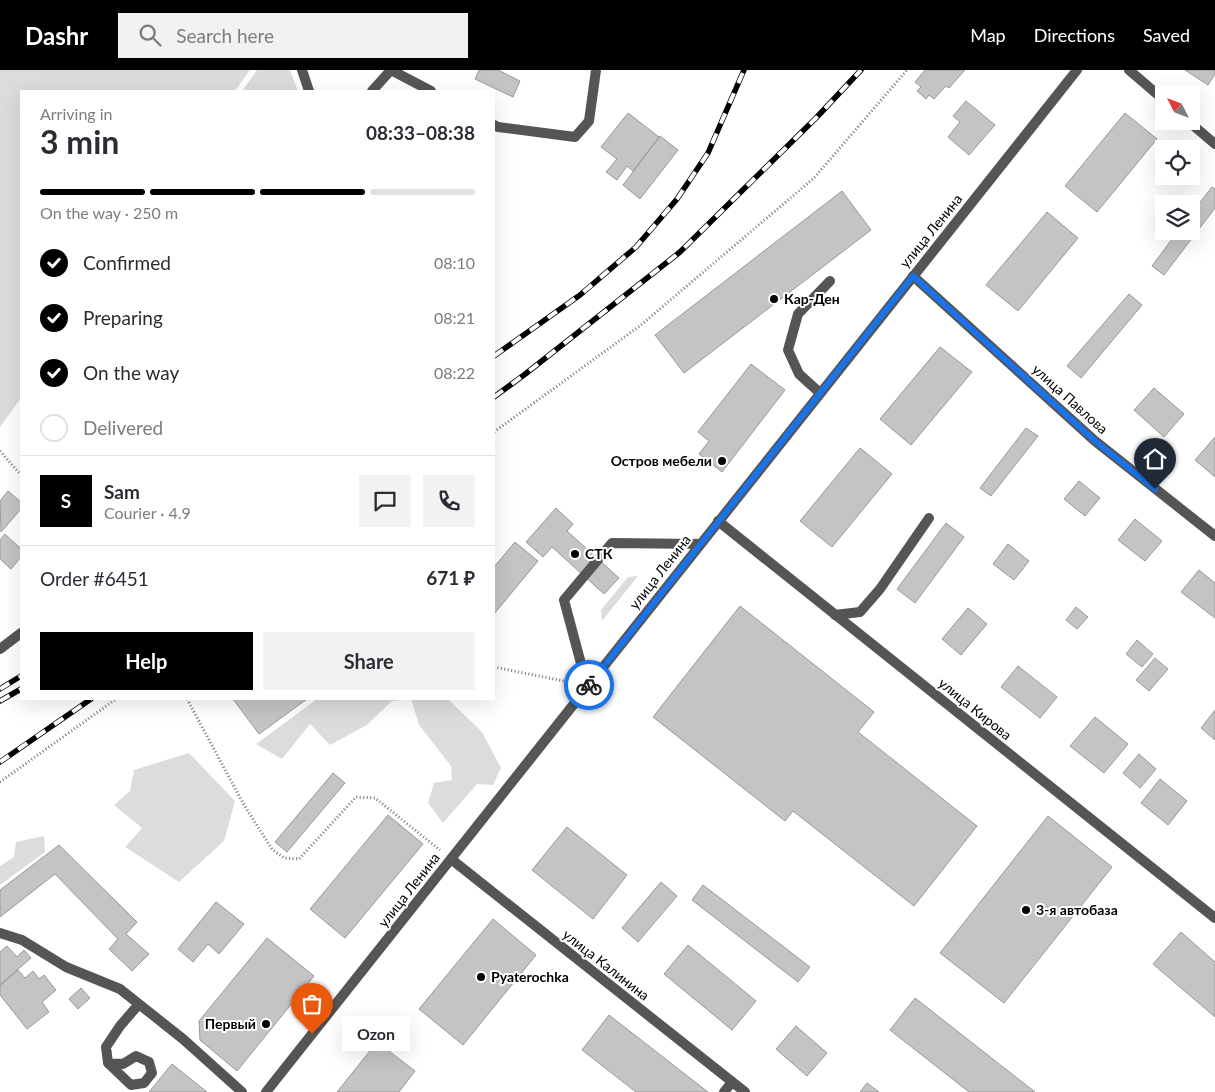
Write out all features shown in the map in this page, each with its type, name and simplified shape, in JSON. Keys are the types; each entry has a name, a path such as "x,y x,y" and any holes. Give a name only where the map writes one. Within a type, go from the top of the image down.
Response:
{"street":[{"path":"302,70 308,90"},
{"path":"373,90 391,70 429,90"},
{"path":"495,126 575,137 589,121 596,70"},
{"name":"улица Ленина","path":"266,1092 1077,70"},
{"path":"1129,70 1155,92"},
{"path":"1199,130 1215,144"},
{"name":"улица Павлова","path":"913,276 1095,441 1215,536"},
{"path":"820,393 799,374 788,350 798,314 830,281"},
{"path":"835,615 860,612 880,589 929,518"},
{"name":"улица Кирова","path":"718,522 1215,918"},
{"path":"588,686 564,600 612,543 700,544"},
{"path":"0,649 20,634"},
{"name":"улица Калинина","path":"451,859 745,1092"},
{"path":"0,933 22,940 66,967 120,989 183,1040 242,1092"},
{"path":"108,1063 106,1047 138,1004"},
{"path":"724,1092 732,1082"}],"path":[{"path":"495,431 641,325 814,178 907,70"},
{"path":"0,451 20,474"},
{"path":"495,667 588,686"},
{"path":"0,782 115,700"},
{"path":"188,700 244,805 272,849 284,858 299,859 356,797 375,798 451,859"}],"shaded area":[{"path":"0,70 250,70 236,90 20,90 20,399 0,427"},
{"path":"257,70 290,70 298,90 243,90"},
{"path":"638,576 602,621 601,610 628,577"},
{"path":"316,700 402,700 392,701 367,725 330,745 310,724 282,759 256,744"},
{"path":"411,700 449,700 482,732 501,768 493,785 477,784 443,823 428,803 434,783 452,780 451,766 419,725"},
{"path":"189,753 235,801 224,841 179,882 125,847 142,828 114,805 130,791 134,770"},
{"path":"44,836 45,852 0,885 0,866 14,857 16,842"}],"building":[{"path":"479,70 498,70 520,81 513,97 475,79"},
{"path":"925,70 965,70 949,88 946,86 934,99 929,95 926,99 917,91 921,87 915,82"},
{"path":"1185,70 1215,70 1215,74 1208,85"},
{"path":"966,101 995,125 969,155 948,137 960,122 953,116"},
{"path":"628,113 659,137 633,171 627,166 617,180 606,172 617,159 601,147"},
{"path":"1125,113 1157,139 1097,212 1065,186"},
{"path":"660,136 678,150 640,199 623,185"},
{"path":"1212,187 1215,189 1215,208 1200,228 1200,202"},
{"path":"842,191 871,230 684,373 655,335"},
{"path":"1047,212 1078,238 1018,311 986,285"},
{"path":"1171,240 1191,240 1164,275 1152,266"},
{"path":"1129,294 1142,305 1081,378 1067,366"},
{"path":"940,347 972,372 911,445 880,419"},
{"path":"751,364 785,390 722,472 699,454 709,441 698,432"},
{"path":"1154,388 1184,414 1164,437 1134,410"},
{"path":"1026,428 1038,436 991,496 980,488"},
{"path":"1215,437 1215,477 1195,460"},
{"path":"860,448 892,474 832,547 800,521"},
{"path":"1079,481 1100,498 1085,516 1064,499"},
{"path":"8,491 20,501 20,510 1,532 0,501"},
{"path":"556,508 573,524 567,531 619,578 604,594 552,547 543,557 526,542"},
{"path":"1135,519 1162,541 1145,561 1118,540"},
{"path":"946,523 964,537 915,603 897,589"},
{"path":"5,534 20,548 20,558 11,569 0,559 0,540"},
{"path":"515,542 538,561 495,613 495,566"},
{"path":"1008,544 1029,561 1014,580 993,564"},
{"path":"1199,570 1215,583 1215,618 1181,592"},
{"path":"740,606 874,712 858,732 977,826 914,906 793,811 785,821 653,717"},
{"path":"1076,607 1088,617 1077,629 1066,620"},
{"path":"968,608 987,624 961,655 942,639"},
{"path":"1137,640 1153,654 1142,667 1126,654"},
{"path":"1155,658 1168,669 1149,691 1136,680"},
{"path":"1018,666 1057,697 1040,718 1001,687"},
{"path":"234,700 306,700 259,734"},
{"path":"1215,710 1215,740 1201,728"},
{"path":"1095,717 1128,744 1104,773 1070,746"},
{"path":"1139,754 1156,769 1140,788 1123,773"},
{"path":"333,773 345,783 287,852 275,842"},
{"path":"1160,779 1187,801 1168,825 1141,803"},
{"path":"388,815 423,844 345,938 310,909"},
{"name":"3-я автобаза","path":"1048,816 1112,867 1004,1003 940,953"},
{"path":"567,827 627,875 593,919 532,870"},
{"path":"59,845 137,922 126,934 149,954 132,971 109,949 118,939 55,874 0,917 0,890"},
{"path":"661,882 677,896 638,942 622,928"},
{"path":"703,885 810,967 798,982 692,900"},
{"path":"216,902 244,924 219,954 208,944 193,962 178,949"},
{"name":"Pyaterochka","path":"493,919 536,955 463,1045 419,1009"},
{"path":"1181,932 1215,962 1215,1017 1153,964"},
{"path":"267,938 314,976 237,1071 200,1040 199,1021"},
{"path":"688,945 756,1001 732,1030 664,974"},
{"path":"7,946 17,957 24,950 31,958 0,985 0,952"},
{"path":"18,970 25,978 33,971 39,979 44,975 56,990 42,1002 49,1012 27,1029 0,995 0,985"},
{"path":"81,988 90,998 78,1009 69,999"},
{"path":"915,998 1035,1092 969,1092 890,1030"},
{"path":"609,1015 708,1092 636,1092 582,1050"},
{"path":"796,1026 827,1053 807,1076 776,1049"},
{"path":"377,1042 415,1071 399,1092 337,1092"},
{"path":"172,1064 207,1092 149,1092"},
{"path":"867,1083 879,1092 860,1092"}],"railway":[{"path":"495,355 580,295 636,247 677,199 708,153 744,70"},
{"path":"495,396 680,252 816,118 861,70"},
{"path":"0,689 20,677"},
{"path":"0,701 20,690"},
{"path":"0,762 90,700"}],"way so far":[{"path":"312,1034 589,685"}],"place":[{"name":"Кар-Ден","path":"774,299"},
{"name":"Остров мебели","path":"722,461"},
{"name":"СТК","path":"575,554"},
{"name":"3-я автобаза","path":"1026,910"},
{"name":"Pyaterochka","path":"481,977"},
{"name":"Первый","path":"266,1024"},
{"name":"Ozon","path":"312,1034"}],"route":[{"path":"589,685 913,276 1095,441 1155,489"}]}
